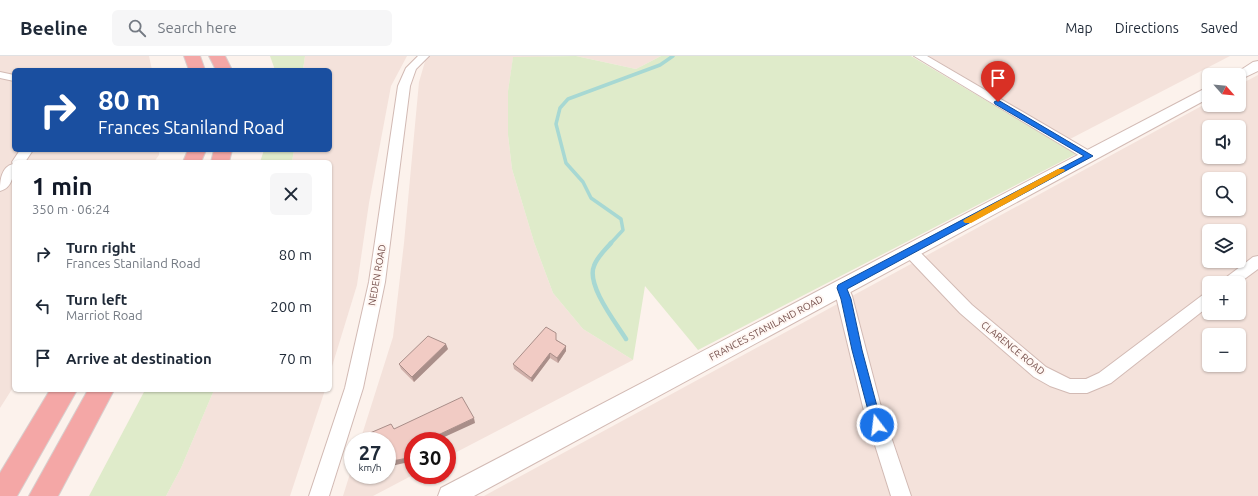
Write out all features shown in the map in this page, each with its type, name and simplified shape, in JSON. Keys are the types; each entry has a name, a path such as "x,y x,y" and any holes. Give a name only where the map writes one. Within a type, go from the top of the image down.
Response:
{"highway":[{"path":"192,56 196,68"},
{"path":"217,56 223,68"},
{"path":"2,496 63,392"},
{"path":"43,496 100,392"}],"street":[{"name":"NEDEN ROAD","path":"319,496 354,388 377,282 404,86 411,68 424,56"},
{"path":"919,56 1089,156"},
{"path":"1246,72 1258,66"},
{"path":"0,75 12,78"},
{"name":"FRANCES STANILAND ROAD","path":"450,496 1202,96"},
{"path":"0,187 12,171"},
{"name":"CLARENCE ROAD","path":"910,251 966,310 1040,372 1056,381 1070,386 1087,386 1105,378 1202,303"},
{"path":"1238,276 1258,260"},
{"path":"842,288 880,438 901,496"}],"shaded area":[{"path":"0,56 149,56 152,68 12,68 12,152 159,152 159,155 155,160 12,160 12,389 0,408"},
{"path":"305,56 407,56 391,86 369,203 357,285 332,366 332,160 292,160 294,152 332,152 332,68 303,68"},
{"path":"429,56 567,56 513,58 508,91 508,135 512,169 534,242 553,293 583,329 633,360 456,452 456,432 404,432 404,480 396,484 396,432 363,432 393,337 404,243 419,82 426,58"},
{"path":"576,56 661,56 636,69"},
{"path":"929,56 1230,56 1207,68 1202,68 1202,71 1070,139"},
{"path":"1258,75 1258,496 484,496 1202,106 1202,112 1246,112 1246,81"},
{"path":"213,392 324,392 290,496 166,496 181,468"},
{"path":"347,484 396,484 373,496 343,496"}],"green space":[{"path":"270,56 305,56 303,68 274,68"},
{"path":"576,56 636,69 661,56 911,56 1076,154 698,350 645,286 633,360 583,329 553,293 534,242 512,169 508,135 508,91 513,57"},
{"path":"263,152 294,152 292,160 261,160"},
{"path":"144,392 213,392 181,468 166,496 89,496"}],"building":[{"path":"546,327 556,333 556,340 566,346 557,358 550,353 531,378 513,364"},
{"path":"428,336 446,344 412,377 399,364"},
{"path":"462,397 474,418 444,432 404,432 404,459 396,460 396,432 372,432 391,424 394,429"}],"waterway":[{"path":"610,244 623,230 621,219 591,198 583,182 566,163 556,124 560,108 568,99 660,65 673,56"},
{"path":"611,243 601,254 594,266 594,283 603,304 626,339"}],"slow traffic":[{"path":"968,221 1061,171"}],"route":[{"path":"877,425 842,288 1089,156 998,102"}]}
